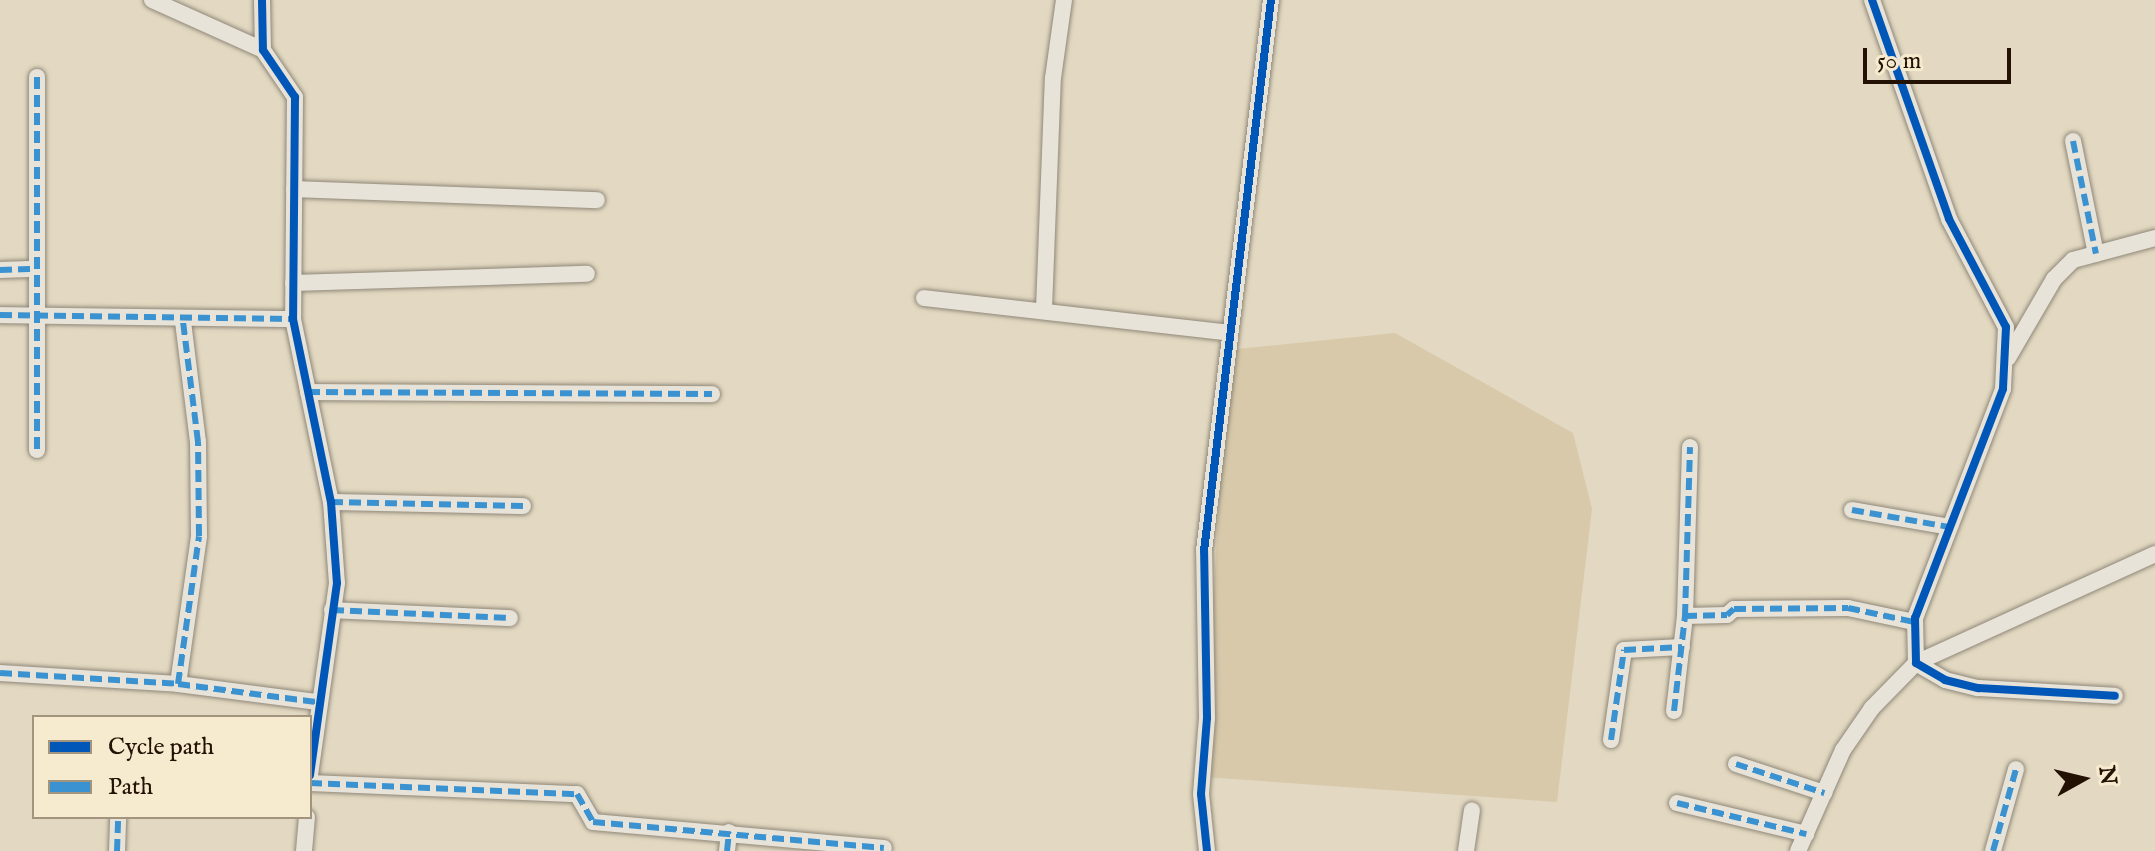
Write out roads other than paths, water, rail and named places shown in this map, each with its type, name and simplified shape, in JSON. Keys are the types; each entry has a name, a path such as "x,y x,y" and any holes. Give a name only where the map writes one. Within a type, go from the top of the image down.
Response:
{"street":[{"path":"152,0 263,50 295,97 293,319 331,502 337,583 316,702 312,751"},
{"path":"262,0 263,50"},
{"path":"1044,309 1053,78 1064,0"},
{"path":"1207,851 1201,794 1207,718 1204,551 1271,0"},
{"path":"1872,0 1949,219 1994,294 2006,327 2007,360 2003,389 1914,622 1916,663"},
{"path":"37,77 37,450"},
{"path":"2073,141 2096,254"},
{"path":"294,189 597,200"},
{"path":"2007,360 2054,279 2073,260 2155,238"},
{"path":"0,270 36,269"},
{"path":"293,283 587,274"},
{"path":"924,298 1044,309 1229,333"},
{"path":"0,315 39,314 183,322 293,319"},
{"path":"178,684 199,536 198,442 183,322"},
{"path":"308,392 712,394"},
{"path":"1674,711 1685,616 1690,447"},
{"path":"331,502 523,506"},
{"path":"1852,510 1949,527"},
{"path":"1798,851 1824,793 1872,708 1916,663 2155,554"},
{"path":"1685,616 1727,615 1734,609 1848,608 1914,622"},
{"path":"332,610 510,618"},
{"path":"1611,740 1624,650 1682,647"},
{"path":"1916,663 1945,680 1978,688 2115,696"},
{"path":"0,673 178,684 316,702"},
{"path":"1736,764 1824,793"},
{"path":"1993,851 2016,769"},
{"path":"312,783 577,794 593,822 884,848"},
{"path":"1677,803 1806,834"},
{"path":"1466,851 1472,810"},
{"path":"117,851 118,819"},
{"path":"304,851 307,819"},
{"path":"727,851 729,832"}]}
